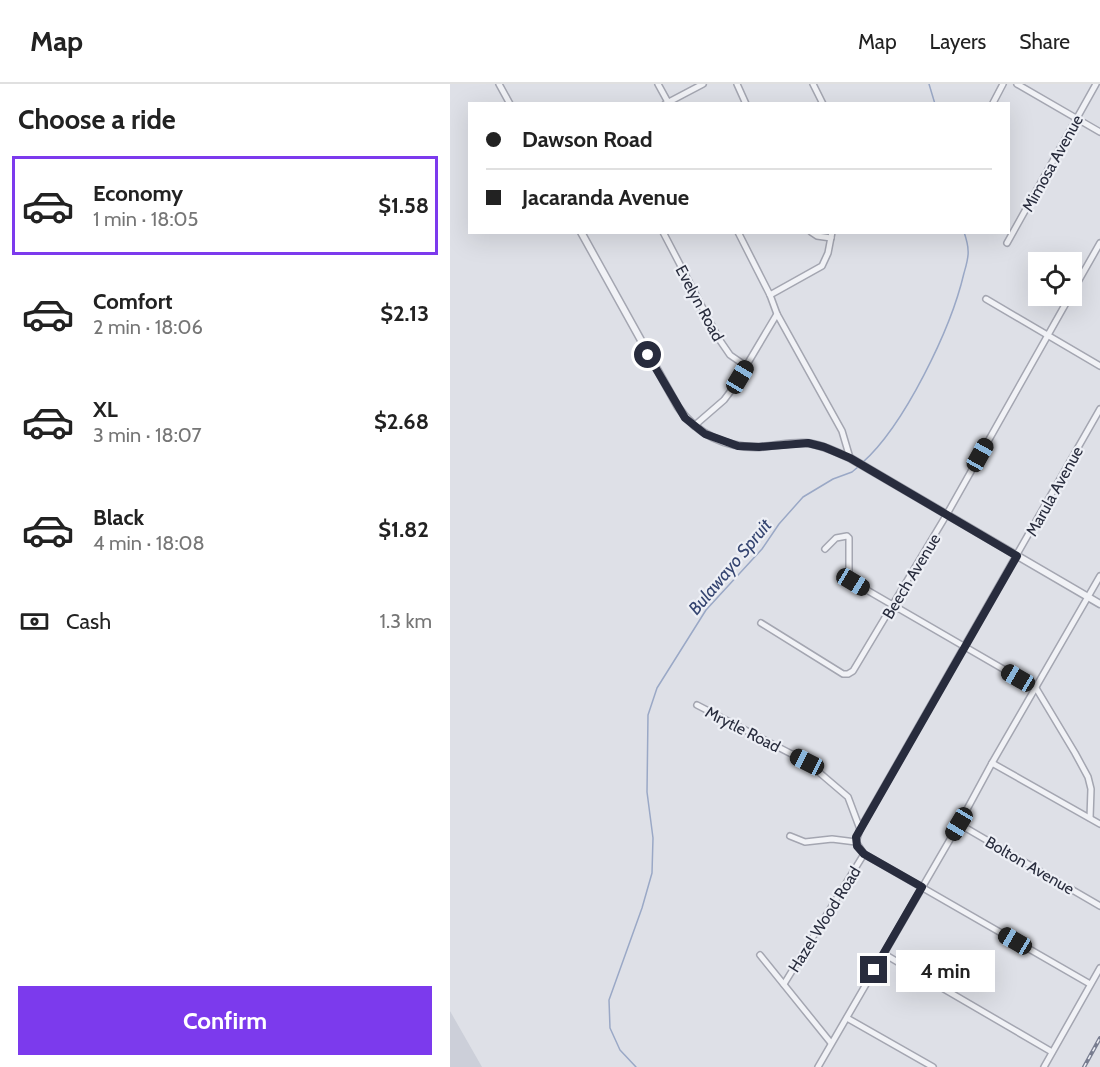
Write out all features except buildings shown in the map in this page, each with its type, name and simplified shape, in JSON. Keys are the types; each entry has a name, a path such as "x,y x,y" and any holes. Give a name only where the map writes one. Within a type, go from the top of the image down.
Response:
{"street":[{"path":"499,84 509,102"},
{"path":"658,84 667,102"},
{"path":"670,102 703,84"},
{"path":"737,84 745,102"},
{"path":"813,84 822,102"},
{"path":"994,102 1003,84"},
{"path":"1017,84 1100,132"},
{"name":"Mimosa Avenue","path":"1007,243 1096,84"},
{"path":"582,234 678,407 694,426 714,438 738,446 759,447 808,443 824,447 850,459 947,514 1100,604"},
{"name":"Evelyn Road","path":"664,234 719,339 730,355 746,366"},
{"path":"739,234 770,295 777,314 842,431 850,459"},
{"path":"770,295 822,266 828,253 831,235 817,236 814,234"},
{"name":"Beech Avenue","path":"1082,274 1100,243"},
{"path":"987,299 1100,366"},
{"name":"Beech Avenue","path":"762,623 843,674 848,675 856,667 947,514 1064,306"},
{"path":"694,426 724,400 777,314"},
{"name":"Marula Avenue","path":"856,842 860,829 1100,409"},
{"path":"825,549 836,538 848,537 850,579 893,607 1036,688 1088,777 1090,818"},
{"path":"818,1067 1100,576"},
{"name":"Mrytle Road","path":"697,705 807,762 849,797 860,829"},
{"path":"992,763 1100,824"},
{"name":"Bolton Avenue","path":"959,824 1100,906"},
{"path":"790,836 805,843 832,839 856,842 864,854 1090,984"},
{"name":"Hazel Wood Road","path":"784,984 864,854"},
{"path":"884,954 1052,1052"},
{"path":"760,955 831,1043"},
{"path":"1044,1067 1100,968"},
{"path":"847,1018 933,1067"}],"shaded area":[{"path":"450,1011 482,1067 450,1067"}],"waterway":[{"name":"Bulawayo Spruit","path":"929,84 934,102"},
{"name":"Bulawayo Spruit","path":"862,463 894,426 937,348 958,296 967,262 968,248 965,234"},
{"name":"Bulawayo Spruit","path":"636,1067 620,1050 610,1028 609,1000 652,873 653,838 647,792 648,715 657,688 706,610 762,549 779,524 803,497 858,467"}],"railway":[{"path":"1084,1067 1100,1038"}],"route":[{"path":"648,355 685,418 705,434 738,446 759,447 808,443 824,447 850,458 1017,556 856,837 857,846 864,854 922,887 874,970"}]}
